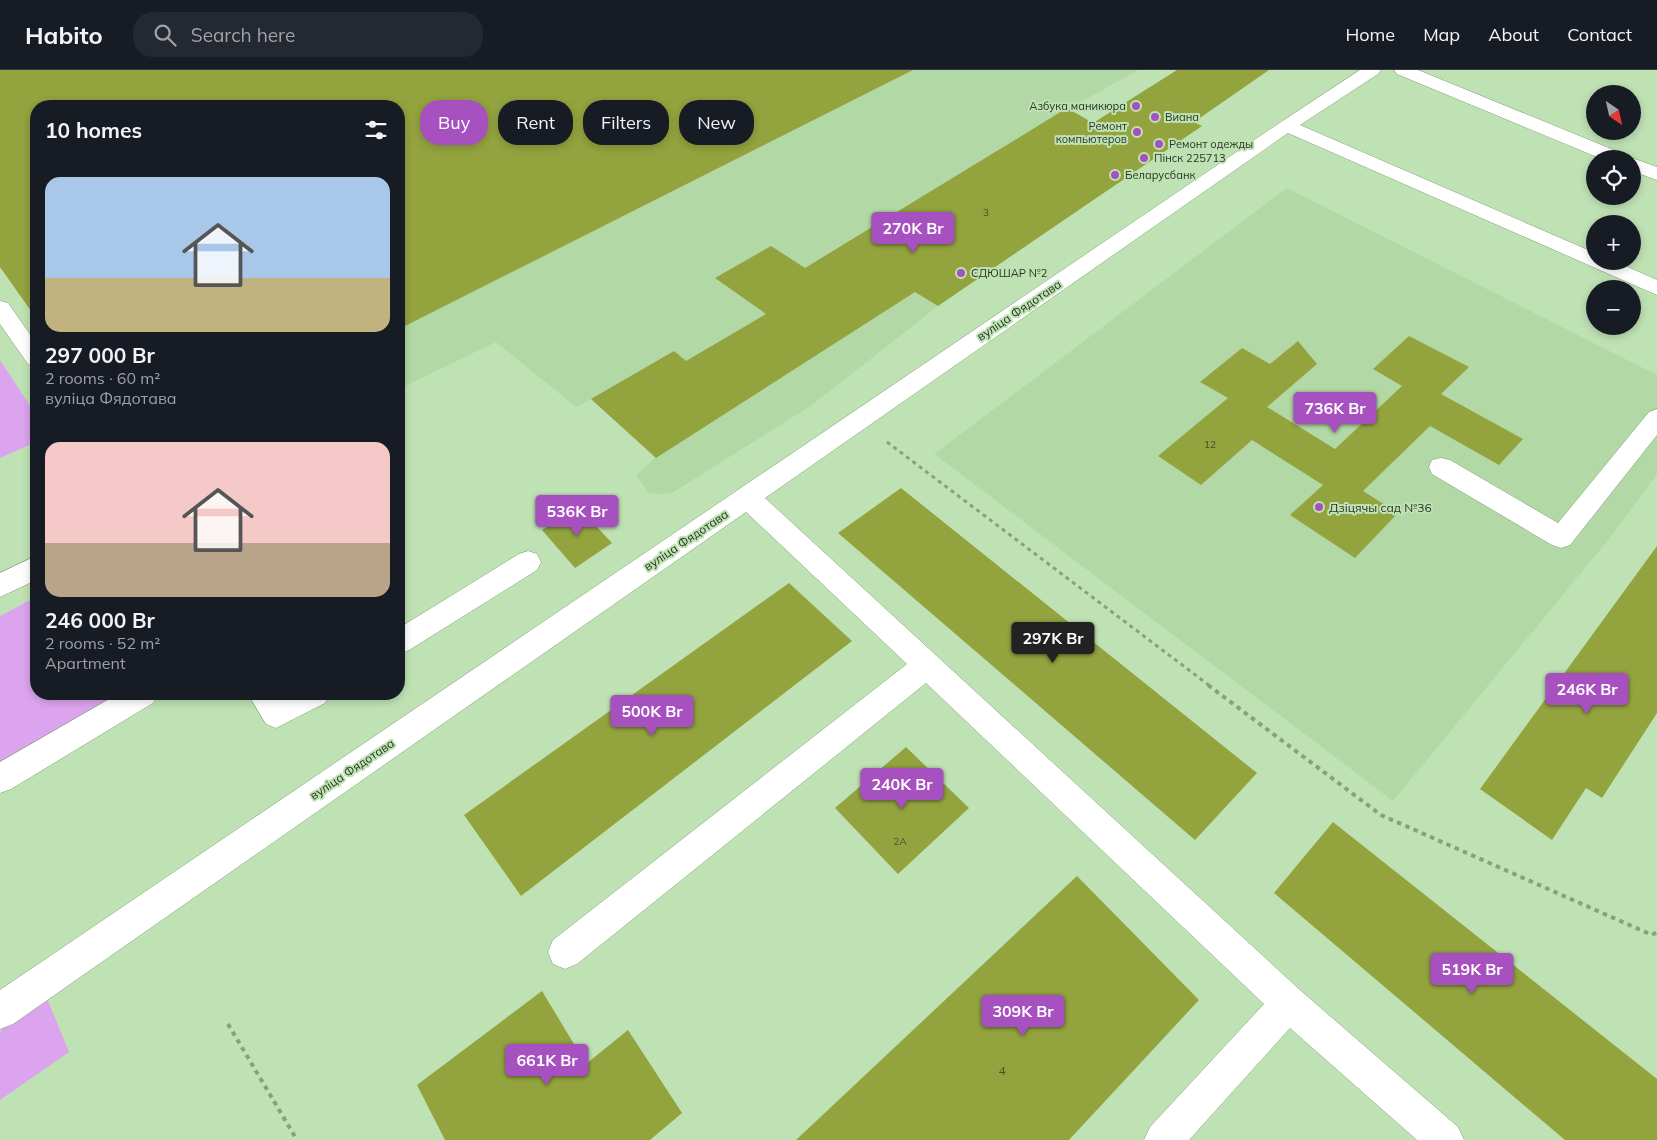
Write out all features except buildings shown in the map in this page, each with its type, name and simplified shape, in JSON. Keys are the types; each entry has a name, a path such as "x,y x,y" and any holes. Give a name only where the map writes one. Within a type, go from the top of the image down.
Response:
{"street":[{"name":"вуліца Фядотава","path":"0,1011 1287,126 1372,70"},
{"path":"1403,70 1597,150"},
{"path":"1287,126 1586,257"},
{"path":"1641,168 1657,174"},
{"path":"1616,270 1657,288"},
{"path":"0,308 30,350"},
{"path":"1441,467 1561,538 1657,418"},
{"path":"748,497 1288,1003 1445,1140"},
{"path":"405,638 528,562"},
{"path":"0,586 30,569"},
{"path":"565,952 928,664"},
{"path":"0,779 133,700"},
{"path":"267,700 276,715 304,700"},
{"path":"1163,1140 1288,1003"}],"path":[{"path":"859,420 1381,815 1652,935 1657,932"},
{"path":"228,1024 297,1140"}],"shaded area":[{"path":"0,70 1138,70 1024,134 842,246 938,306 812,405 672,493 649,493 636,475 656,457 591,399 576,407 496,342 405,386 405,100 30,100 30,310 0,267"},
{"name":"Дзіцячы сад №36","path":"1287,188 1657,375 1657,474 1608,540 1393,801 934,454"},
{"path":"0,360 30,406 30,445 0,458"},
{"path":"30,600 30,700 117,700 2,769 0,765 0,616"},
{"path":"46,996 69,1052 0,1100 0,1033 2,1029"}],"place":[{"name":"Азбука маникюра","path":"1136,106"},
{"name":"Виана","path":"1155,117"},
{"name":"Ремонт компьютеров","path":"1137,132"},
{"name":"Ремонт одежды","path":"1159,144"},
{"name":"Пінск 225713","path":"1144,158"},
{"name":"Беларусбанк","path":"1115,175"},
{"name":"СДЮШАР №2","path":"961,273"},
{"name":"Дзіцячы сад №36","path":"1319,507"}]}
